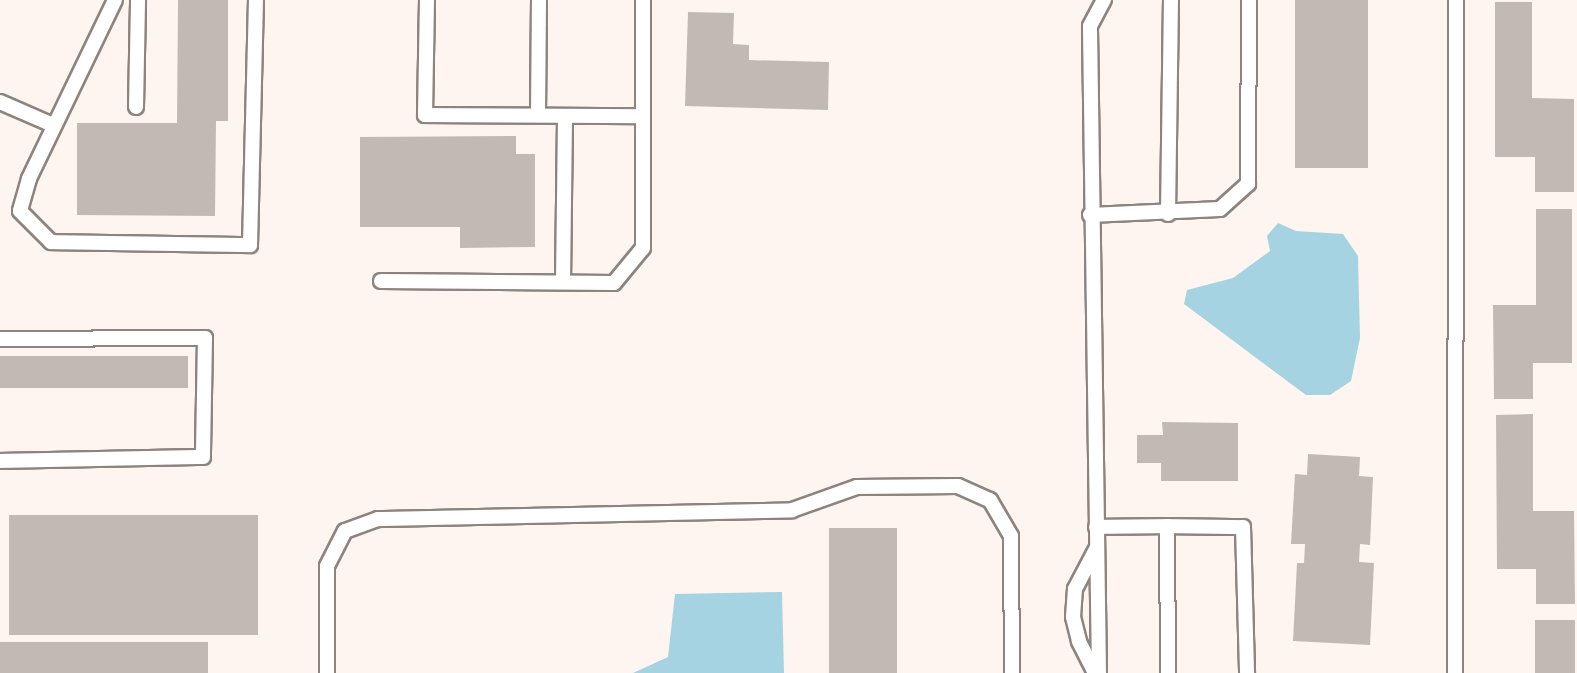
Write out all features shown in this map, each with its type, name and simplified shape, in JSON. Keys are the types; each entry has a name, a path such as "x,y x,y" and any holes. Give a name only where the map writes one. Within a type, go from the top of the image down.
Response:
{"lane":[{"path":"115,0 53,125 29,179 20,211 51,242 250,245 256,0"},
{"path":"136,107 138,0"},
{"path":"427,0 425,115 643,116"},
{"path":"538,115 539,0"},
{"path":"381,281 614,283 643,248 643,0"},
{"path":"1097,673 1089,215 1090,26 1104,0"},
{"path":"1168,214 1171,0"},
{"path":"1089,215 1168,214 1220,209 1248,184 1249,0"},
{"path":"1455,673 1456,0"},
{"path":"0,102 53,125"},
{"path":"562,282 565,116"},
{"path":"0,339 205,338 203,458 0,461"},
{"path":"327,673 327,566 345,531 378,519 792,510 857,487 958,486 990,500 1011,536 1012,673"},
{"path":"1167,526 1168,673"},
{"path":"1096,527 1244,527 1247,673"},
{"path":"1096,549 1075,589 1073,617 1079,641 1097,673"}],"water":[{"path":"1278,223 1296,231 1343,234 1358,256 1360,338 1351,381 1330,395 1306,395 1184,304 1187,290 1233,278 1270,251 1267,236"},
{"path":"782,592 784,673 633,673 668,657 675,594"}],"building":[{"path":"178,0 228,0 228,121 216,121 215,216 77,215 77,123 177,123"},
{"path":"1295,0 1368,0 1368,168 1295,168"},
{"path":"1495,2 1532,2 1532,98 1574,99 1574,192 1535,192 1535,157 1495,157"},
{"path":"688,12 734,13 733,44 749,45 749,60 829,62 828,110 685,106"},
{"path":"516,136 516,154 535,154 535,247 460,248 460,227 360,227 360,137"},
{"path":"1536,209 1572,209 1572,363 1533,363 1533,399 1494,399 1493,305 1536,305"},
{"path":"0,356 188,356 188,388 0,388"},
{"path":"1533,414 1533,511 1574,511 1575,604 1536,604 1536,569 1497,569 1496,415"},
{"path":"1162,422 1238,423 1238,481 1161,481 1161,463 1137,463 1137,435 1163,435"},
{"path":"1308,454 1360,457 1359,476 1373,477 1370,545 1360,544 1359,562 1374,563 1370,645 1293,641 1297,563 1304,563 1305,544 1291,544 1295,474 1307,475"},
{"path":"9,515 258,515 258,635 9,635"},
{"path":"829,528 897,528 897,673 829,673"},
{"path":"1535,620 1575,620 1575,673 1535,673"},
{"path":"0,642 208,642 208,673 0,673"}]}
